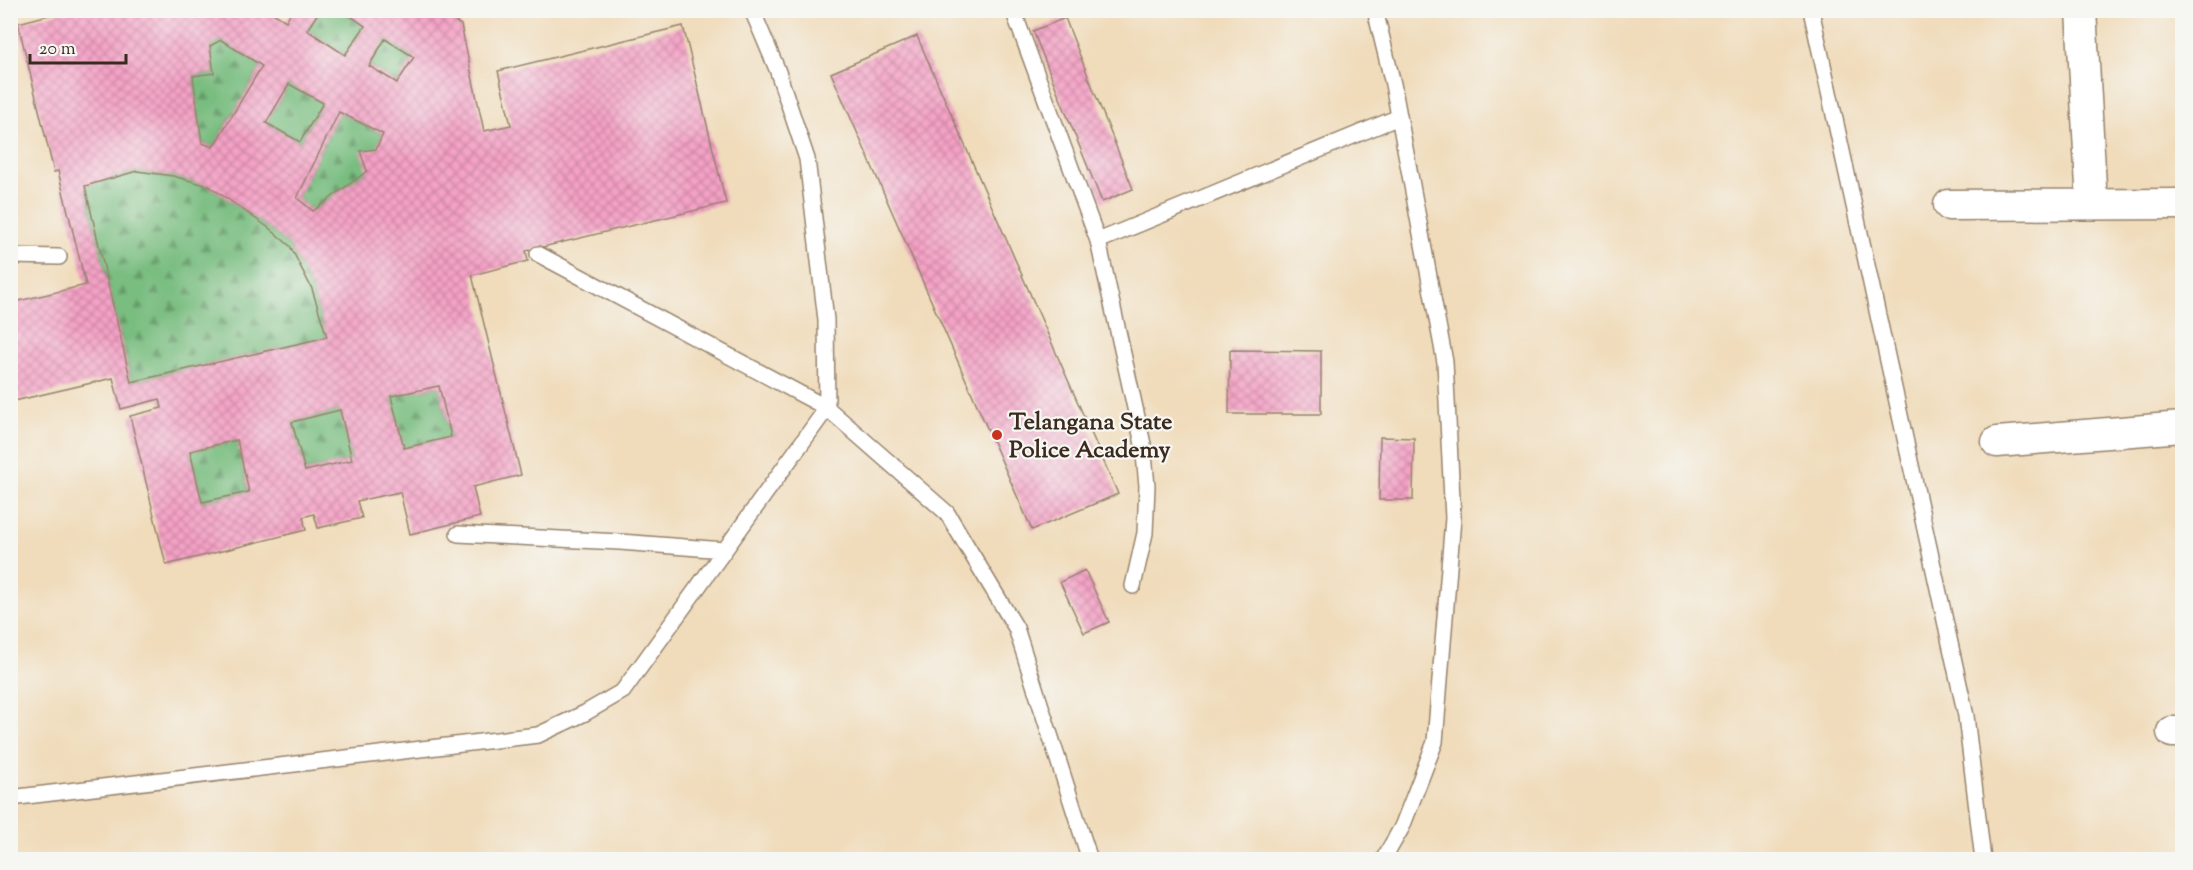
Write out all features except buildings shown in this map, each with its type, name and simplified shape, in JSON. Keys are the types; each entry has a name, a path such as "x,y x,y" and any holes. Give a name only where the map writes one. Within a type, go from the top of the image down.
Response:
{"street":[{"path":"2080,10 2092,204"},
{"path":"1949,205 2182,204"},
{"path":"1996,442 2182,427"}],"lane":[{"path":"10,798 538,735 585,713 623,691 827,408 826,320 807,159 777,69 752,10"},
{"path":"1013,10 1098,241 1143,444 1147,486 1144,533 1133,586"},
{"path":"1375,10 1399,117 1445,362 1453,518 1435,742 1402,827 1383,860"},
{"path":"1811,10 1966,716 1983,860"},
{"path":"1098,241 1399,117"},
{"path":"538,254 827,408 947,513 1016,628 1090,860"},
{"path":"10,256 59,257"},
{"path":"458,534 724,550"}],"green space":[{"path":"320,11 342,11 365,26 345,55 307,30"},
{"path":"385,39 414,57 397,83 369,66"},
{"path":"221,40 262,66 213,147 202,143 193,76 214,73 210,46"},
{"path":"289,84 323,103 300,142 266,123"},
{"path":"339,112 383,134 367,171 313,211 297,198"},
{"path":"137,171 173,176 209,186 269,228 290,246 312,289 327,337 131,382 85,186"},
{"path":"439,386 451,437 404,448 391,396"},
{"path":"340,410 352,460 305,471 292,422"},
{"path":"237,440 249,492 202,502 190,451"}],"place":[{"name":"Telangana State Police Academy","path":"997,435"}]}
